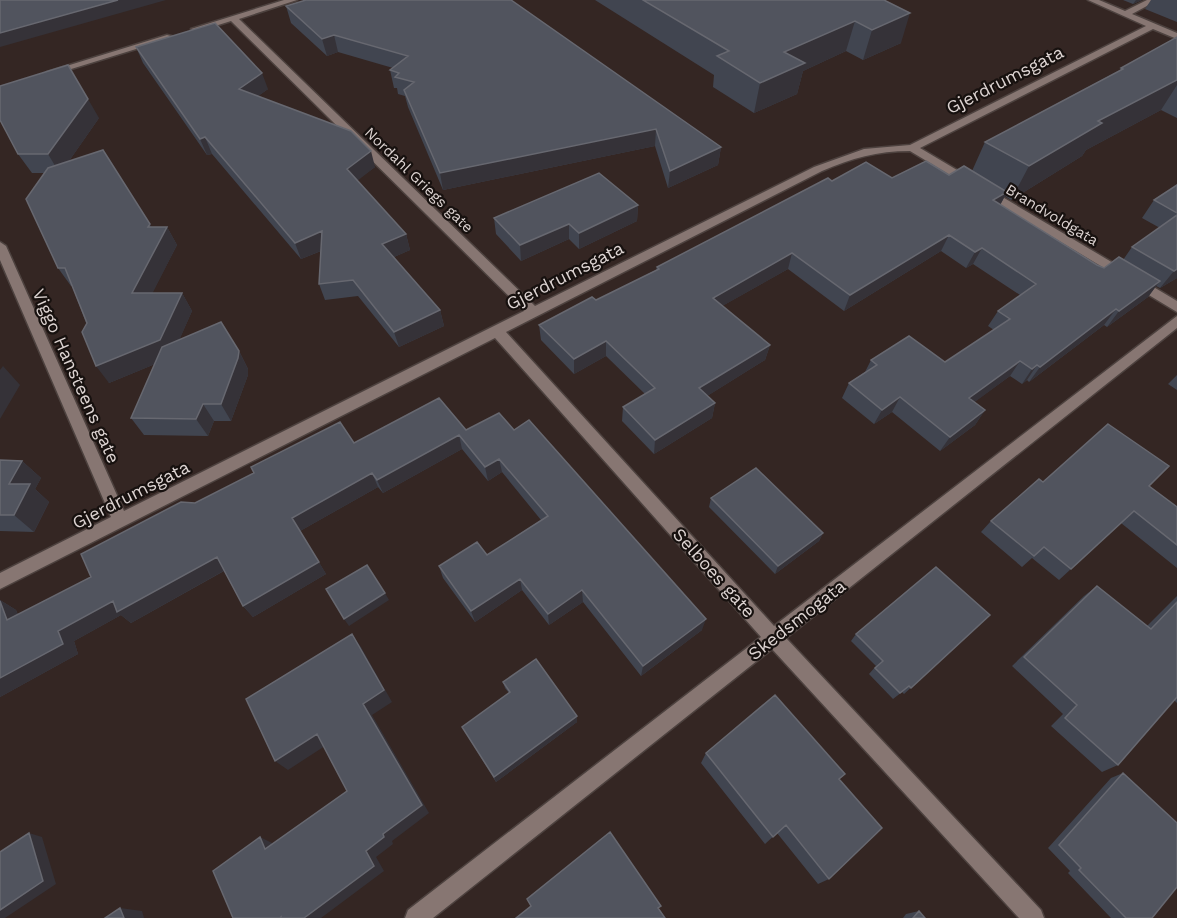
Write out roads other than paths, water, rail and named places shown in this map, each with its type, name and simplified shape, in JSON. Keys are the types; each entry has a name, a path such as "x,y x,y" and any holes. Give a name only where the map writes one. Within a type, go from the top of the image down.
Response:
{"street":[{"path":"46,74 293,0"},
{"path":"1092,0 1177,36"},
{"path":"1125,14 1154,0"},
{"name":"Nordahl Griegs gate","path":"233,18 532,312"},
{"name":"Gjerdrumsgata","path":"0,581 496,330 857,152 880,147 912,148 1153,26"},
{"name":"Brandvoldgata","path":"912,148 1177,308"},
{"name":"Viggo Hansteens gate","path":"0,246 120,520"},
{"name":"Skedsmogata","path":"416,918 1177,321"},
{"name":"Selboes gate","path":"496,330 774,638 1033,918"}]}
